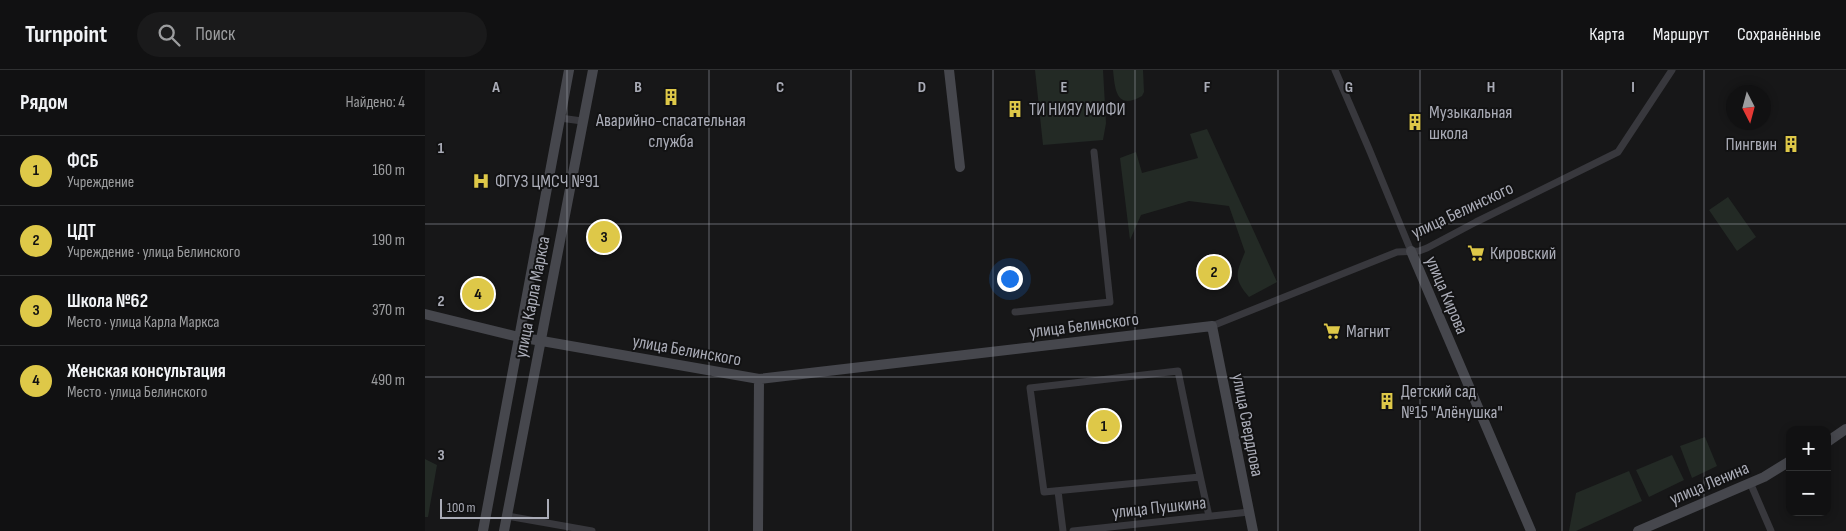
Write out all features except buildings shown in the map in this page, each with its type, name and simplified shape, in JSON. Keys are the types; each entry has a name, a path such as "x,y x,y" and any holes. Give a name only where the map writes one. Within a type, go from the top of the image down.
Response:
{"street":[{"name":"улица Карла Маркса","path":"483,531 569,70"},
{"name":"улица Карла Маркса","path":"504,531 593,70"},
{"path":"949,70 960,167"},
{"name":"улица Кирова","path":"1335,70 1531,531"},
{"name":"улица Белинского","path":"425,314 519,337 759,380 1212,326 1397,252 1419,251 1427,248 1618,152 1672,70"},
{"path":"560,118 582,121"},
{"path":"1015,312 1110,302 1094,152"},
{"name":"улица Свердлова","path":"1212,326 1253,531"},
{"path":"1200,477 1045,492 1030,388 1177,371 1209,516"},
{"path":"758,531 759,380"},
{"path":"1831,433 1846,423"},
{"path":"1831,439 1846,429"},
{"name":"улица Ленина","path":"1638,531 1751,485 1786,463"},
{"path":"1650,531 1751,485 1767,481 1786,469"},
{"path":"1751,485 1771,531"},
{"path":"1058,491 1063,531"},
{"name":"улица Пушкина","path":"1073,531 1249,512"},
{"path":"507,516 592,531"}],"shaded area":[{"path":"1035,70 1103,70 1106,123 1103,140 1043,145"},
{"path":"1113,70 1143,70 1144,92 1142,96 1127,101 1122,99 1116,91"},
{"path":"1207,129 1277,282 1249,297 1238,280 1238,271 1245,252 1229,206 1189,201 1141,215 1130,240 1120,158 1136,152 1142,173 1198,158 1190,134"},
{"path":"1728,197 1756,237 1737,251 1709,210"},
{"path":"1705,437 1717,466 1692,478 1680,446"},
{"path":"1672,455 1684,480 1649,497 1636,470"},
{"path":"425,459 437,465 428,517 425,517"},
{"path":"1629,471 1642,501 1576,531 1569,531 1576,493"}],"place":[{"name":"Аварийно-спасательная служба","path":"671,97"},
{"name":"ТИ НИЯУ МИФИ","path":"1015,109"},
{"name":"Музыкальная школа","path":"1415,122"},
{"name":"Пингвин","path":"1791,144"},
{"name":"ФГУЗ ЦМСЧ №91","path":"481,181"},
{"name":"Школа №62","path":"604,237"},
{"name":"Кировский","path":"1476,253"},
{"name":"ЦДТ","path":"1214,272"},
{"name":"Женская консультация","path":"478,294"},
{"name":"Магнит","path":"1332,331"},
{"name":"Детский сад №15 \"Алёнушка\"","path":"1387,401"},
{"name":"ФСБ","path":"1104,426"}]}
